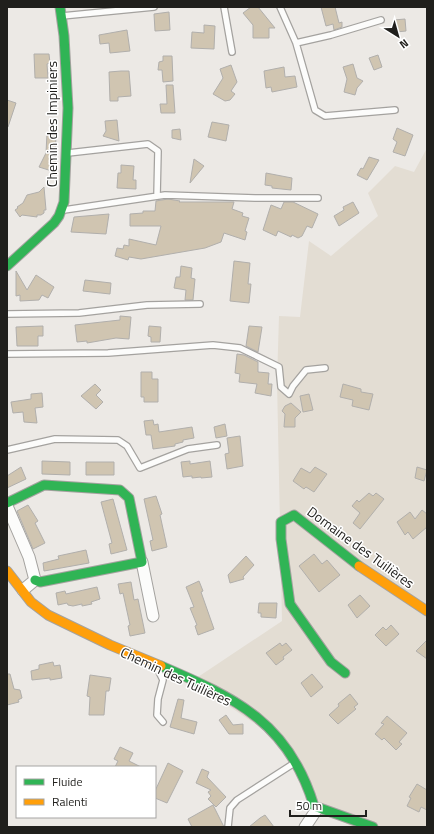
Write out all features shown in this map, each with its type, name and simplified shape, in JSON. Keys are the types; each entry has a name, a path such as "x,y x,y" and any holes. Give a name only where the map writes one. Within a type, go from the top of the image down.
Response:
{"street":[{"name":"Chemin des Impiniers","path":"7,266 54,223 62,210 65,194 68,108 61,12"},
{"path":"7,503 44,485 120,490 128,498 153,616"},
{"path":"7,506 29,557 35,580"},
{"name":"Domaine des Tuilières","path":"345,673 331,662 290,604 281,539 281,522 294,515 367,572 427,611"},
{"path":"35,580 40,582 142,562"},
{"name":"Chemin des Tuilières","path":"7,571 34,606 42,611 96,639 216,692 244,708 266,724 283,743 296,762 314,806 317,809"},
{"path":"22,590 35,580"},
{"path":"305,827 317,809 340,815 373,827"}],"lane":[{"path":"61,12 154,7"},
{"path":"224,7 232,52"},
{"path":"280,7 296,43 315,110 325,116 394,110"},
{"path":"296,43 332,35 381,20"},
{"path":"67,153 148,144 158,151 157,196"},
{"path":"62,210 157,196 318,198"},
{"path":"7,314 79,313 147,305 200,304"},
{"path":"7,354 108,353 213,345 240,348 280,367 281,388 289,394 293,386 306,370 325,368"},
{"path":"7,450 55,439 118,440 127,446 140,468 188,449 217,445"},
{"path":"157,666 163,680 158,699 157,715 163,722"},
{"path":"228,827 230,808 237,800 296,762"}],"shaded area":[{"path":"427,148 427,827 353,827 317,809 283,743 192,681 282,621 277,381 279,316 300,317 309,241 331,256 378,216 368,193 395,166 414,172"}],"building":[{"path":"251,7 258,7 275,28 269,28 269,38 253,38 253,25 243,13"},
{"path":"321,7 335,7 339,23 342,22 342,27 334,30 333,24 326,26"},
{"path":"169,12 170,30 155,31 154,14"},
{"path":"405,19 406,31 396,32 394,20"},
{"path":"204,25 215,26 214,49 191,48 192,32 204,33"},
{"path":"127,30 130,51 110,53 109,43 100,44 99,35"},
{"path":"34,54 49,54 50,63 47,64 48,78 35,78"},
{"path":"378,55 382,67 374,70 369,58"},
{"path":"163,56 172,56 173,81 163,82 162,70 158,70 159,62 163,61"},
{"path":"353,64 357,78 363,81 357,88 355,95 344,92 347,79 343,67"},
{"path":"231,65 237,82 231,91 235,94 230,100 225,101 213,94 223,78 220,69"},
{"path":"284,67 285,77 295,76 297,87 272,92 271,87 266,88 264,71"},
{"path":"129,71 131,96 118,97 118,101 110,101 109,72"},
{"path":"166,85 173,85 175,113 161,113 160,104 167,104"},
{"path":"7,100 16,103 8,127 7,126"},
{"path":"117,120 119,141 103,136 106,131 105,121"},
{"path":"212,122 229,125 226,141 208,137"},
{"path":"397,128 413,135 405,156 393,152 397,142 393,139"},
{"path":"180,129 181,140 172,138 172,130"},
{"path":"47,133 56,133 55,172 39,167 46,153"},
{"path":"369,157 379,160 367,180 357,175 361,168 363,169"},
{"path":"194,159 204,166 190,183"},
{"path":"121,165 134,166 133,180 136,180 136,189 117,188 118,173 121,173"},
{"path":"266,173 292,178 291,190 272,188 272,186 265,185"},
{"path":"44,187 46,210 44,210 44,213 37,215 37,217 22,215 20,217 15,210 18,208 17,207 23,203 27,195 39,192"},
{"path":"168,199 180,201 179,202 234,202 232,209 243,213 242,216 249,218 245,231 247,232 245,240 224,233 221,242 205,248 141,259 129,257 128,260 115,256 117,248 123,249 124,245 129,246 129,239 156,245 161,226 130,226 130,214 143,213 143,211 155,211 156,201"},
{"path":"284,202 293,202 318,214 312,228 307,226 302,236 298,238 292,235 291,237 278,231 276,236 263,230 271,205 281,209"},
{"path":"353,202 359,213 339,226 334,216 344,210 343,207"},
{"path":"109,214 106,234 71,232 74,217"},
{"path":"234,261 250,263 248,284 251,284 249,303 230,301"},
{"path":"181,266 192,268 191,278 195,279 193,300 185,300 186,290 174,288 176,277 180,277"},
{"path":"16,271 27,290 36,275 54,287 48,298 42,295 39,300 20,301 20,295 16,296"},
{"path":"85,280 111,283 110,294 83,291"},
{"path":"120,316 131,317 129,339 116,338 87,343 87,341 77,342 75,325 120,320"},
{"path":"43,326 43,336 38,336 38,346 17,346 16,327"},
{"path":"149,326 161,327 160,342 151,342 151,337 148,336"},
{"path":"249,326 262,327 258,352 246,346"},
{"path":"237,354 244,355 258,362 258,372 269,373 268,384 272,384 271,396 255,393 257,384 239,382 240,374 235,373"},
{"path":"141,372 152,372 152,379 158,379 158,402 144,402 144,397 141,397"},
{"path":"95,384 101,390 96,395 103,402 96,409 81,396"},
{"path":"343,384 361,389 361,392 373,394 369,410 352,406 353,400 340,397"},
{"path":"42,393 43,407 35,408 37,423 24,422 23,412 13,413 11,402 31,399 31,394"},
{"path":"309,394 313,410 303,412 300,396"},
{"path":"291,403 301,412 295,418 295,427 284,427 285,414 282,411 285,406"},
{"path":"153,420 154,425 158,424 159,432 192,427 194,438 183,440 183,442 175,444 175,446 153,449 151,435 146,435 144,421"},
{"path":"225,424 227,436 216,438 214,427"},
{"path":"240,436 243,466 227,469 225,454 229,453 227,438"},
{"path":"42,461 70,462 70,475 42,474"},
{"path":"190,461 190,464 210,461 212,477 183,477 181,462"},
{"path":"86,462 114,462 114,475 86,475"},
{"path":"21,467 26,479 7,488 7,476"},
{"path":"315,467 327,474 314,492 306,487 304,489 293,481 301,468 310,473"},
{"path":"417,467 427,470 424,481 415,478"},
{"path":"369,493 373,496 376,493 384,499 360,529 353,523 360,513 352,506 357,500 359,502"},
{"path":"156,496 162,514 160,515 167,547 152,551 150,541 153,540 144,499"},
{"path":"113,499 127,550 111,554 109,544 112,543 101,502"},
{"path":"28,505 38,521 35,523 45,543 33,549 17,511"},
{"path":"422,510 427,514 427,527 413,539 408,532 405,535 397,522 410,512 415,519"},
{"path":"86,550 89,563 44,571 43,563 59,559 58,556"},
{"path":"314,554 322,564 327,560 340,575 319,592 299,566"},
{"path":"246,556 254,565 243,577 244,579 230,583 228,575"},
{"path":"199,581 203,591 201,592 214,629 198,635 195,626 197,625 190,608 194,607 186,587"},
{"path":"131,582 134,600 138,599 145,633 130,636 128,626 130,625 123,593 120,594 118,584"},
{"path":"97,587 100,599 91,602 92,604 73,606 68,605 67,603 58,605 56,593 65,591 66,594"},
{"path":"360,595 370,606 357,618 348,605"},
{"path":"259,603 277,603 276,618 261,617 261,613 258,613"},
{"path":"391,625 399,634 386,646 375,635 383,627 386,630"},
{"path":"427,640 427,659 416,651"},
{"path":"280,643 282,646 286,643 292,650 276,665 266,653"},
{"path":"53,662 54,666 60,665 62,678 32,680 31,671 39,669 39,665"},
{"path":"7,674 10,674 14,689 20,690 22,698 18,700 19,702 7,705"},
{"path":"312,674 323,687 311,697 301,683"},
{"path":"90,675 111,678 109,691 106,691 104,715 89,715 90,697 87,696"},
{"path":"350,694 358,704 354,707 356,709 338,724 329,715 339,706 338,704"},
{"path":"178,699 184,700 181,718 197,722 194,734 170,727"},
{"path":"226,715 233,725 243,724 243,734 229,734 219,720"},
{"path":"387,716 407,733 399,742 402,744 396,750 384,738 382,740 375,734 384,724 381,723"},
{"path":"120,747 133,753 129,761 139,766 116,766 118,761 114,759"},
{"path":"168,763 183,771 167,803 156,798 156,789"},
{"path":"202,769 209,772 207,777 226,797 216,807 208,799 211,796 208,792 211,790 196,783"},
{"path":"417,784 427,790 427,810 421,807 419,812 407,806 411,798 409,797"},
{"path":"213,805 224,827 192,827 188,819"},
{"path":"265,815 274,827 249,827 260,818"}],"traffic: fast":[{"path":"7,266 54,223 59,216 64,202 68,108 64,36 60,7"},
{"path":"7,503 44,485 120,490 129,498 142,562 40,582 35,580"},
{"path":"345,673 331,662 290,604 281,539 281,522 294,515 359,566"},
{"path":"161,666 236,702 256,717 274,734 290,754 303,777 314,806 373,827"}],"traffic: slow":[{"path":"359,566 427,611"},
{"path":"7,571 31,602 48,615 110,645 161,666"}]}
